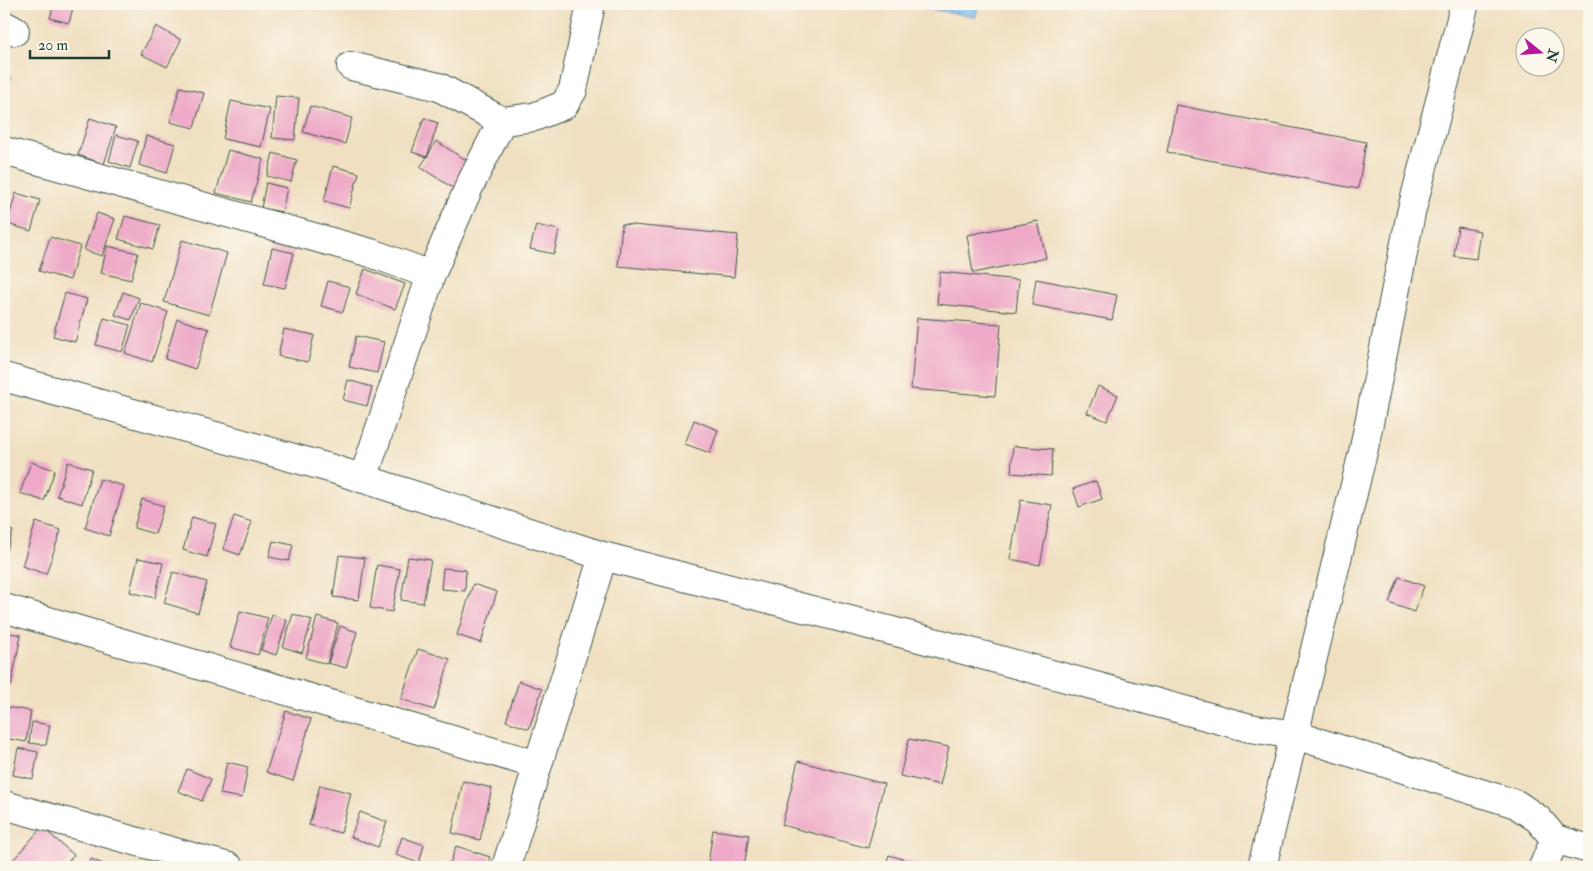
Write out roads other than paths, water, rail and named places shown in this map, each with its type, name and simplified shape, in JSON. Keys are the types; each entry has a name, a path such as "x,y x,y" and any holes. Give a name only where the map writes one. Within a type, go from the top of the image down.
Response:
{"street":[{"path":"351,66 439,87 502,121 534,117 564,106 573,90 591,4"},
{"path":"1262,867 1364,448 1411,213 1464,7 1463,4"},
{"path":"363,480 431,275 469,187 502,121"},
{"path":"4,151 371,253 431,275"},
{"path":"4,377 363,480 603,556 923,638 1250,728 1295,734 1516,804 1538,819 1555,839 1589,849"},
{"path":"506,867 603,556"},
{"path":"4,608 538,765"},
{"path":"4,805 229,867"},
{"path":"1543,867 1555,839"}],"water":[{"path":"900,4 978,4 976,17"}]}
